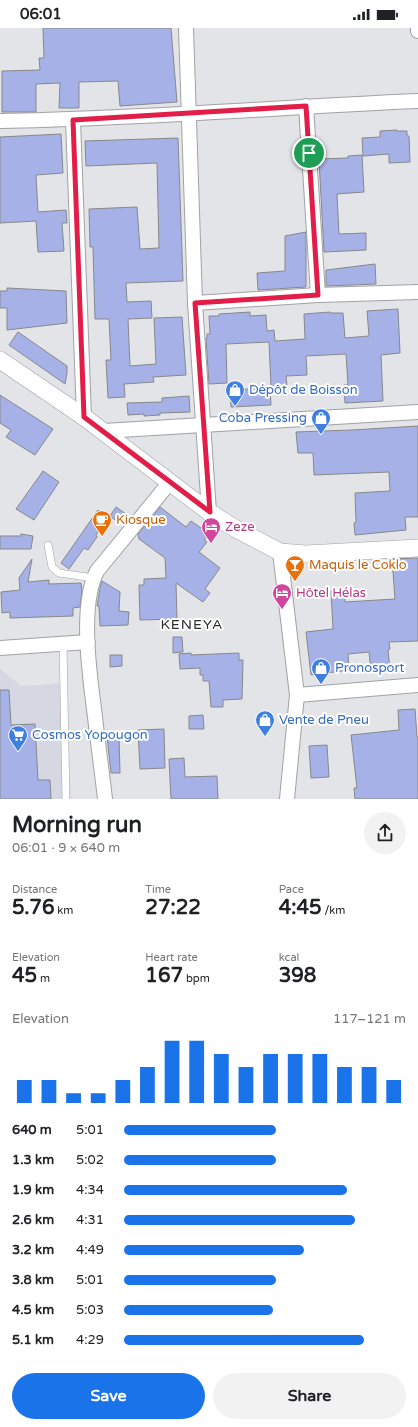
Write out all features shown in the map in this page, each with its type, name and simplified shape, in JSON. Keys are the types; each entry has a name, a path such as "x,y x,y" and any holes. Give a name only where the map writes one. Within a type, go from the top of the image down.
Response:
{"street":[{"path":"186,28 195,303 210,512"},
{"path":"0,121 73,120 418,101"},
{"path":"306,106 318,295"},
{"path":"73,120 84,417"},
{"path":"195,303 318,295 418,292"},
{"path":"0,360 104,431 210,512 236,529 280,552 306,554 418,548"},
{"path":"104,431 418,412"},
{"path":"105,799 90,675 88,642 87,618 94,578 97,571 170,482"},
{"path":"280,552 297,695 287,799"},
{"path":"0,648 88,642"},
{"path":"297,695 418,685"}],"lane":[{"path":"48,545 52,567 59,573 94,578"},
{"path":"62,644 66,799"}],"shaded area":[{"path":"0,669 21,686 64,683 71,799 0,799"}],"building":[{"path":"43,28 171,28 177,102 120,106 118,81 79,82 79,108 59,108 60,83 36,84 36,112 2,112 2,71 40,70 39,58 44,58"},
{"path":"380,131 407,131 407,136 409,136 410,162 389,163 389,154 363,156 362,138 380,137"},
{"path":"61,134 63,173 36,175 38,212 66,210 67,223 62,223 64,251 38,252 36,221 0,223 0,137"},
{"path":"178,138 183,281 126,283 127,302 151,301 152,318 128,319 130,366 156,364 154,318 182,317 186,375 153,377 154,382 124,384 125,397 108,398 106,360 111,360 109,319 95,319 93,247 90,247 89,209 137,207 140,249 159,248 157,163 86,166 85,141"},
{"path":"362,155 364,192 337,194 339,234 366,233 366,250 324,252 319,159 348,158 348,156"},
{"path":"306,232 306,287 258,290 257,273 285,271 285,236"},
{"path":"375,264 376,284 326,286 326,270"},
{"path":"7,288 66,291 67,323 7,330 7,308 0,308 0,291 7,291"},
{"path":"398,309 400,353 381,355 383,401 345,403 344,385 348,385 346,354 306,356 307,375 286,376 287,385 271,387 269,342 226,344 227,383 209,384 206,338 207,334 210,334 209,316 250,312 250,316 266,315 267,331 274,330 275,341 305,339 304,314 330,312 343,313 345,338 369,336 367,311"},
{"path":"18,332 67,366 65,384 9,345"},
{"path":"270,388 271,405 231,407 230,390"},
{"path":"0,395 53,429 35,455 6,437 11,430 0,423"},
{"path":"189,396 190,412 160,413 160,415 144,416 144,414 128,415 127,403 162,402 162,398"},
{"path":"418,426 418,517 405,517 406,530 355,535 355,493 390,491 389,472 314,475 313,453 298,453 296,432"},
{"path":"43,471 59,482 34,520 16,509"},
{"path":"116,507 126,514 119,523 110,516"},
{"path":"160,507 186,527 191,521 201,528 203,527 210,534 204,540 207,542 199,552 220,568 205,589 210,593 203,602 176,583 177,619 140,620 139,585 144,585 144,579 166,578 165,558 139,539 138,534"},
{"path":"98,510 108,517 88,550 84,548 69,569 61,563"},
{"path":"21,534 33,536 31,549 0,549 0,536 21,536"},
{"path":"418,558 418,641 389,642 390,649 388,650 390,670 371,672 369,652 348,654 349,670 311,675 306,632 333,629 331,591 344,590 345,602 395,599 392,559"},
{"path":"32,559 28,582 49,580 49,584 81,583 82,590 80,607 73,608 73,616 10,618 10,612 2,613 1,592 20,590 19,578"},
{"path":"102,581 120,592 119,611 129,612 128,625 100,626 99,606 97,606"},
{"path":"173,637 182,637 183,652 173,653"},
{"path":"191,653 191,655 239,653 239,660 243,660 242,699 223,700 223,707 211,707 209,681 203,681 203,675 200,675 200,668 180,669 179,654"},
{"path":"110,655 122,655 122,666 110,667"},
{"name":"Cosmos Yopougon","path":"0,690 9,690 11,725 35,724 38,780 50,780 51,799 0,799"},
{"path":"415,709 418,737 418,799 355,799 354,788 357,788 351,735 399,730 398,710"},
{"path":"203,715 204,729 189,729 189,716"},
{"path":"164,729 165,768 140,769 138,730"},
{"path":"119,735 120,773 111,773 107,736"},
{"path":"327,745 329,777 311,778 309,746"},
{"path":"184,758 185,777 217,776 218,799 171,799 169,759"}],"place":[{"name":"Dépôt de Boisson","path":"235,407"},
{"name":"Coba Pressing","path":"321,435"},
{"name":"Kiosque","path":"102,537"},
{"name":"Zeze","path":"211,544"},
{"name":"Maquis le Coklo","path":"295,582"},
{"name":"Hôtel Hélas","path":"282,610"},
{"name":"Pronosport","path":"321,685"},
{"name":"Vente de Pneu","path":"265,737"},
{"name":"Cosmos Yopougon","path":"18,752"}],"district":[{"name":"KENEYA","path":"192,624"}],"route":[{"path":"306,106 309,153 318,295 195,303 210,512 84,417 73,120 306,106"}]}
